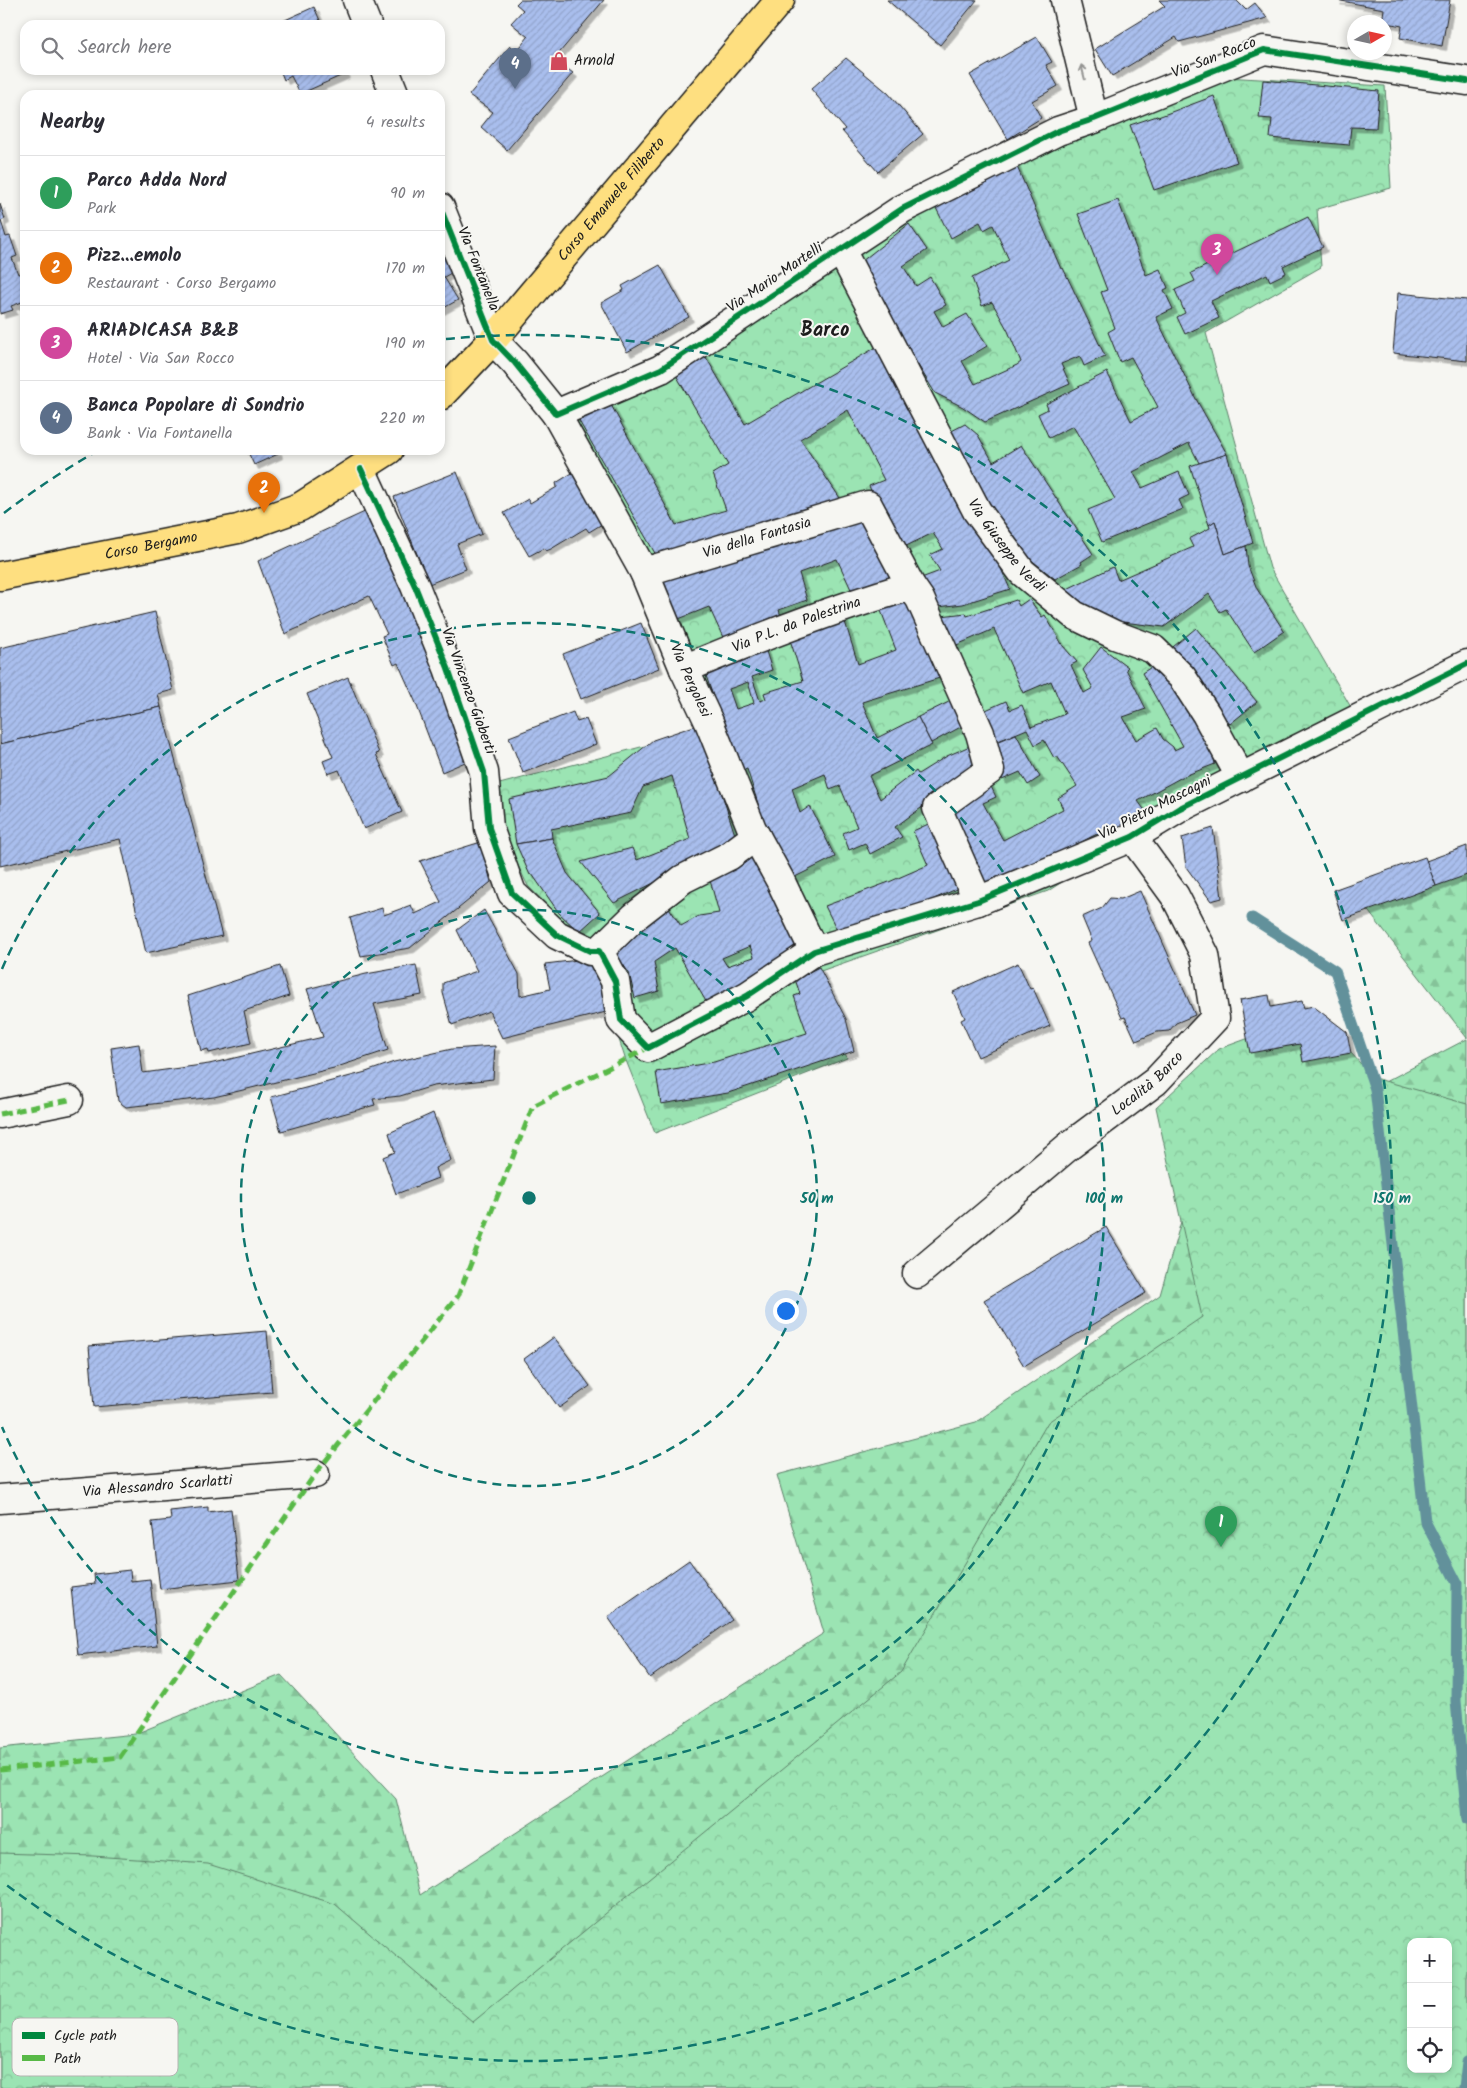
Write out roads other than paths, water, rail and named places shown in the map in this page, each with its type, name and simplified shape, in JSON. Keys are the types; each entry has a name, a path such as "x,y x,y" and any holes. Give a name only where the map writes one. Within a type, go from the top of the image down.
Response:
{"main road":[{"name":"Corso Emanuele Filiberto","path":"445,391 493,340 780,0"},
{"path":"361,469 382,455"},
{"name":"Corso Bergamo","path":"0,576 238,529 300,507 361,469"}],"street":[{"path":"358,0 365,20"},
{"path":"1065,0 1094,119"},
{"name":"Via San Rocco","path":"1094,119 1264,50 1467,81"},
{"path":"387,75 393,90"},
{"name":"Via Mario Martelli","path":"556,414 661,369 902,209 1058,131 1094,119"},
{"name":"Via Fontanella","path":"445,220 493,340"},
{"name":"Via Giuseppe Verdi","path":"841,250 976,511 1022,572 1074,615 1115,635 1153,649 1182,678 1206,714 1241,778"},
{"path":"493,340 515,362 556,414"},
{"name":"Via Pergolesi","path":"556,414 644,572 756,836 814,951"},
{"name":"Via Vincenzo Gioberti","path":"361,469 415,586 448,668 484,772 489,828 512,893 557,935 590,951 599,951"},
{"name":"Via della Fantasia","path":"644,572 868,505 911,586"},
{"path":"911,586 920,599 980,733 990,770 937,808 978,901"},
{"name":"Via P.L. da Palestrina","path":"684,668 751,640 839,607 911,586"},
{"name":"Via Pietro Mascagni","path":"599,951 615,981 621,1020 648,1048 747,996 814,951 978,901 1132,837 1178,810 1467,664"},
{"path":"599,951 634,917 683,879 729,856 756,836"},
{"name":"Località Barco","path":"917,1274 1069,1146 1156,1082 1215,1018 1205,955 1175,896 1132,837"},
{"path":"0,1114 69,1100"},
{"name":"Via Alessandro Scarlatti","path":"0,1499 315,1474"}],"waterway":[{"path":"1252,918 1335,971 1375,1089 1425,1521 1457,1583 1456,1701 1467,1819"},
{"path":"1464,2088 1467,2062"}],"place":[{"name":"Arnold","path":"559,61"},
{"name":"Banca Popolare di Sondrio","path":"515,89"},
{"name":"ARIADICASA B&B","path":"1217,275"},
{"name":"Pizz...emolo","path":"264,513"},
{"name":"Parco Adda Nord","path":"1221,1547"}],"district":[{"name":"Barco","path":"825,331"}]}
